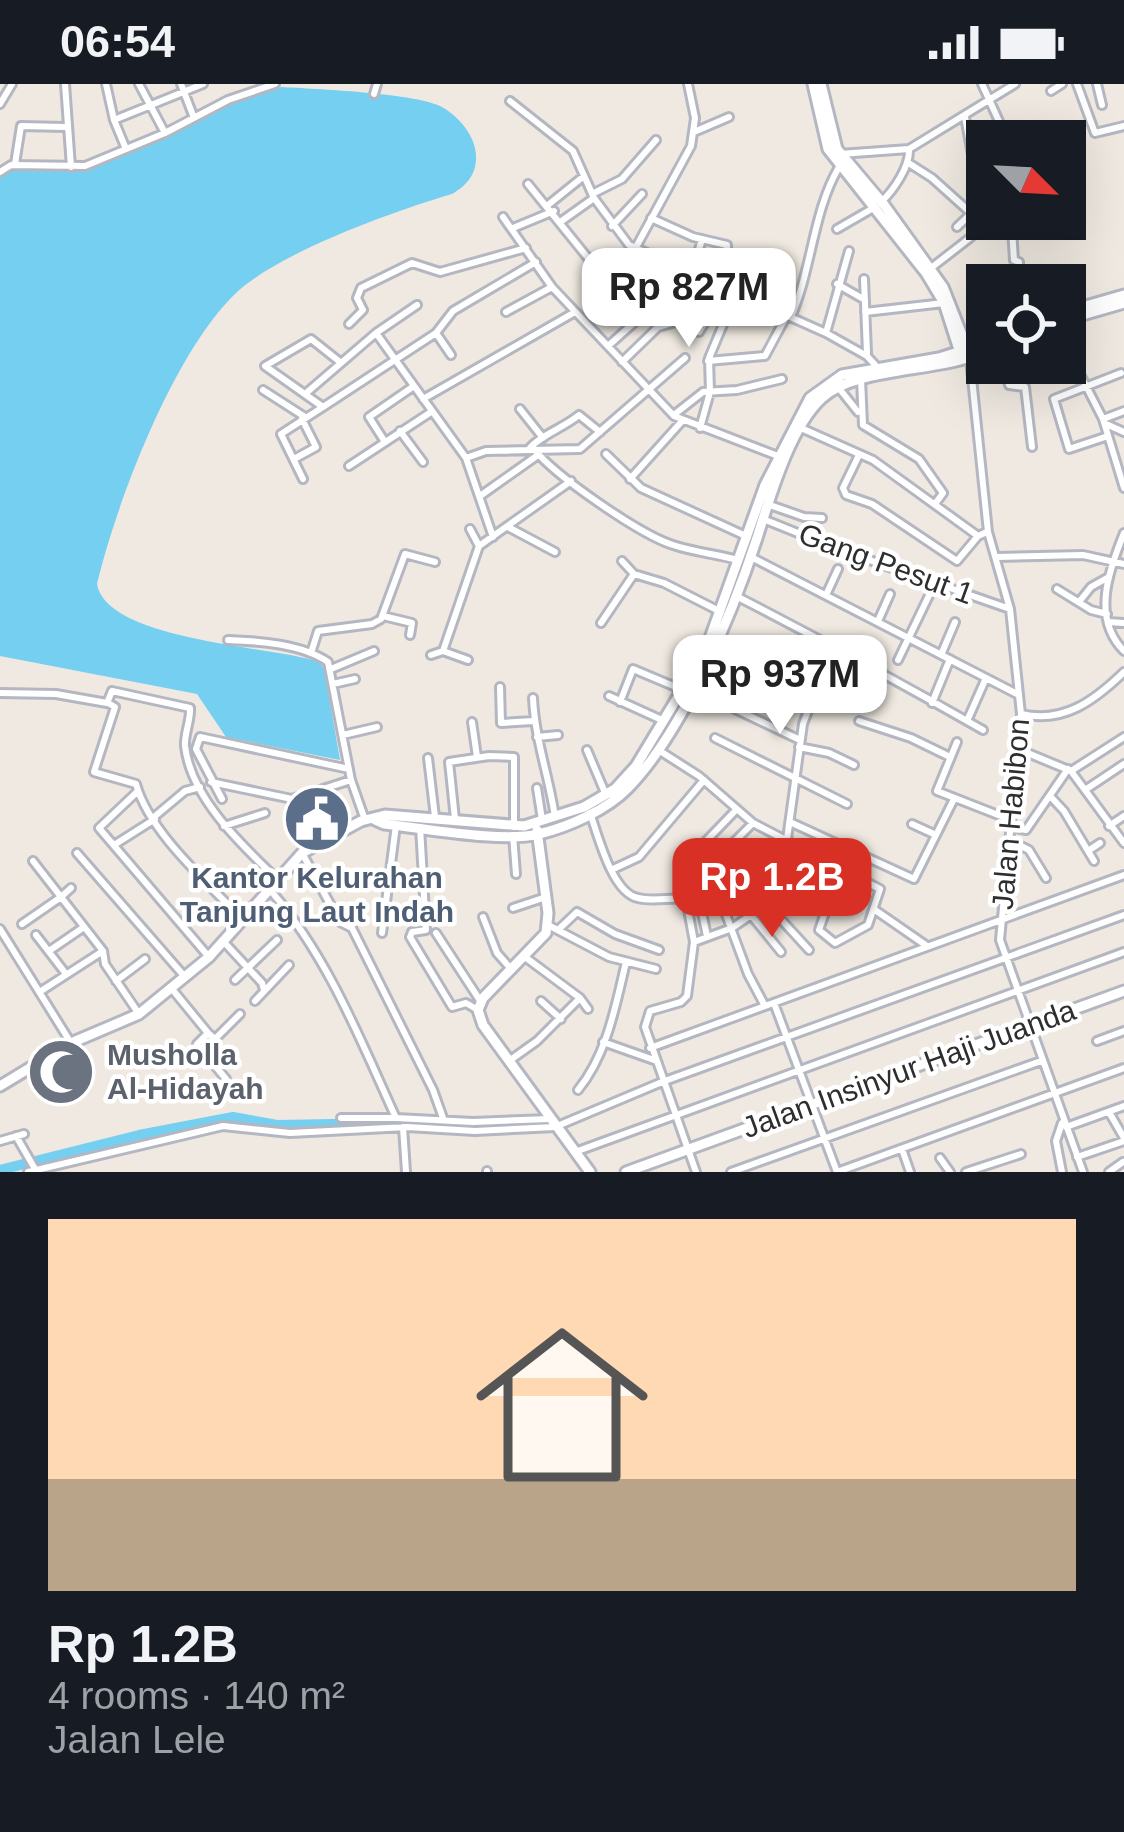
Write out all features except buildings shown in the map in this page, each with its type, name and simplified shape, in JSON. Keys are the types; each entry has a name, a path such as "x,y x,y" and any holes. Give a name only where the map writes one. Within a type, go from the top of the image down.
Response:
{"street":[{"path":"0,104 12,84"},
{"path":"64,84 71,167"},
{"path":"106,84 126,149"},
{"path":"139,84 165,133"},
{"path":"114,120 183,88 203,84"},
{"path":"0,172 15,164 85,166 165,133 255,87 275,84"},
{"path":"374,94 377,84"},
{"path":"609,284 639,250 651,218 687,156 695,118 688,84"},
{"path":"816,84 836,154 896,228 944,303 965,356"},
{"path":"982,84 1000,120"},
{"path":"836,154 909,149 1015,84"},
{"path":"1051,91 1062,84"},
{"path":"1077,84 1095,133 1124,127"},
{"path":"1097,84 1102,105"},
{"path":"183,88 194,118"},
{"path":"510,101 566,143 605,216 639,250 826,333 867,356 877,367"},
{"path":"694,131 729,117"},
{"path":"15,164 21,126 65,128"},
{"path":"561,220 622,179 656,140"},
{"path":"837,229 878,204 907,162 909,149"},
{"path":"709,361 765,356 806,280 836,154"},
{"path":"907,162 966,209"},
{"path":"512,229 551,208 584,176"},
{"path":"528,184 609,284 644,311"},
{"path":"612,226 642,194"},
{"path":"605,216 624,210"},
{"path":"503,217 552,287 674,416 781,457"},
{"path":"651,218 729,247 730,288 709,361 710,392 700,428"},
{"path":"957,227 966,219"},
{"path":"896,228 950,298 965,356"},
{"path":"622,362 658,327 675,322 695,276 702,239"},
{"path":"931,268 967,240"},
{"path":"349,325 363,310 357,298 361,288 412,263 440,272 526,248"},
{"path":"826,333 849,251"},
{"path":"303,479 281,434 436,333 453,311 536,262"},
{"path":"608,346 644,311 676,268"},
{"path":"763,303 772,275"},
{"path":"864,279 867,356"},
{"path":"837,284 865,300"},
{"path":"506,312 552,287"},
{"path":"699,332 730,288"},
{"path":"1086,310 1124,299"},
{"path":"865,312 944,303"},
{"path":"305,394 376,332 417,305"},
{"path":"423,399 575,312"},
{"path":"939,358 954,330"},
{"path":"376,332 466,458 493,538"},
{"path":"436,333 451,355"},
{"path":"323,407 266,368 266,362 311,339 340,362"},
{"path":"370,820 513,831 590,813 627,789 657,749 718,643 736,596 748,537 781,457 818,389 842,375 877,367 965,356"},
{"path":"539,827 606,795 625,780 687,692 763,518 781,457 816,404 838,387 860,379 965,356"},
{"name":"Jalan Habibon","path":"965,356 988,532 1010,609 1021,714 1000,940 1083,1172"},
{"path":"466,458 486,451 580,449 686,358"},
{"path":"1108,436 1069,449 1054,399 1121,373"},
{"path":"674,416 701,393 782,379"},
{"path":"860,379 860,413"},
{"path":"1009,384 1024,386 1032,447"},
{"path":"1084,384 1104,421 1124,488"},
{"path":"386,442 370,416 414,386"},
{"path":"838,387 868,430 919,459 943,493 935,504"},
{"path":"263,390 304,418 316,447 294,459"},
{"path":"520,409 543,438"},
{"path":"349,466 432,411"},
{"path":"1104,421 1124,411"},
{"path":"480,496 543,438 581,414 600,432"},
{"path":"630,478 683,420"},
{"path":"1104,421 1124,432"},
{"path":"801,428 860,454 977,536"},
{"path":"400,431 423,462"},
{"path":"534,451 571,481 669,544 745,559 826,595 1019,695"},
{"path":"606,454 641,488 748,537"},
{"path":"860,454 844,493 872,504 957,561 977,536 988,532"},
{"path":"443,651 479,546 571,481"},
{"path":"767,504 822,518"},
{"name":"Gang Pesut 1","path":"763,518 1010,609"},
{"path":"508,527 555,552"},
{"path":"470,529 479,546"},
{"path":"1124,533 1107,578 1107,618 1124,651"},
{"path":"310,653 317,631 371,624 383,616 403,556 435,562"},
{"path":"996,556 1083,556 1124,564"},
{"path":"622,561 634,574 671,586 721,612"},
{"path":"826,595 838,569"},
{"path":"601,623 634,574"},
{"path":"1079,602 1107,578"},
{"path":"898,659 935,583"},
{"path":"1058,589 1124,623"},
{"path":"878,621 890,594"},
{"path":"736,596 983,730"},
{"path":"383,616 412,623 410,635"},
{"path":"932,703 955,622"},
{"path":"228,640 256,641 326,659 351,780 370,820"},
{"path":"718,643 816,686"},
{"path":"694,942 732,928 779,885 809,704 833,645"},
{"path":"331,669 374,651"},
{"path":"431,655 443,651 468,660"},
{"path":"747,686 759,662"},
{"path":"620,702 633,669 687,692"},
{"path":"1021,714 1062,713 1086,706 1124,672"},
{"path":"967,721 986,678"},
{"path":"333,684 355,680"},
{"path":"500,687 501,723 534,721"},
{"path":"106,703 112,691 190,708 185,747 201,787 224,826 274,886 327,970 398,1124 406,1172"},
{"path":"0,693 56,694 115,707 94,772 134,782 185,859 244,920"},
{"path":"781,695 809,704"},
{"path":"609,696 664,722"},
{"path":"533,698 536,737 555,818"},
{"path":"735,709 800,744 854,765"},
{"path":"859,721 950,757"},
{"path":"472,722 477,757"},
{"path":"343,735 377,728"},
{"path":"536,737 558,735"},
{"path":"222,799 195,745 204,736 349,769"},
{"path":"715,737 847,804"},
{"path":"958,742 936,789 1026,830 1070,770 1124,737"},
{"path":"657,749 704,780 753,824 880,889 864,929 838,942 822,935 822,916 840,869"},
{"path":"1018,749 1070,770 1124,843"},
{"path":"587,750 606,795"},
{"path":"428,758 435,820"},
{"path":"456,822 449,762 516,758 516,874"},
{"path":"1084,790 1124,764"},
{"path":"211,782 292,799 351,780"},
{"path":"611,870 640,857 704,780"},
{"path":"114,845 188,789 201,787"},
{"path":"537,788 553,928 595,951 656,970"},
{"path":"138,791 99,827 209,957"},
{"path":"1049,796 1064,811 1094,861"},
{"path":"790,823 914,879 954,799"},
{"path":"682,866 735,811"},
{"path":"590,813 611,870 628,892 639,899 661,901 684,896"},
{"path":"224,826 266,814"},
{"path":"0,1086 71,1043 139,1014 172,989 209,957 302,853 385,815 513,831"},
{"path":"1109,826 1124,816"},
{"path":"696,1172 650,1048 646,1015 686,999 694,942 685,880 700,876 753,824"},
{"path":"911,824 936,835"},
{"path":"382,933 396,825"},
{"path":"420,827 426,929 410,937 451,1006 479,1006"},
{"path":"1009,840 1029,850 1046,878"},
{"path":"1088,851 1100,843"},
{"path":"77,853 185,978"},
{"path":"302,853 340,922 352,928 443,1119"},
{"path":"800,881 811,856"},
{"path":"33,861 103,951 139,1014"},
{"path":"650,1048 1124,875"},
{"path":"730,880 809,950"},
{"path":"779,885 806,910"},
{"path":"22,924 71,888"},
{"path":"513,908 546,897"},
{"path":"699,899 707,937"},
{"path":"721,901 748,974 787,1036 838,1172 1124,1069"},
{"path":"875,910 928,946"},
{"path":"479,1006 553,928 579,913 615,934 658,950"},
{"path":"751,915 781,952"},
{"path":"341,1118 475,1131 552,1123 1124,915"},
{"path":"483,917 497,952 512,970"},
{"path":"49,951 84,927"},
{"path":"0,929 71,1043"},
{"path":"436,933 509,1061 590,1172"},
{"path":"36,935 66,974"},
{"path":"235,980 277,940"},
{"path":"224,941 266,985"},
{"path":"41,991 103,951"},
{"path":"573,1152 1124,952"},
{"path":"525,957 588,1009"},
{"path":"116,981 145,959"},
{"path":"578,1090 604,1042 624,985 626,962"},
{"path":"255,1001 289,965"},
{"path":"172,989 215,1039 240,1014"},
{"name":"Jalan Insinyur Haji Juanda","path":"626,1172 1124,991"},
{"path":"509,1061 580,998"},
{"path":"542,1001 561,1018"},
{"path":"1097,1041 1124,1031"},
{"path":"208,1033 197,1044 226,1079"},
{"path":"604,1042 654,1060"},
{"path":"731,1172 1041,1061"},
{"path":"1062,1172 1056,1141 1065,1123 1124,1106"},
{"path":"1077,1157 1124,1139 1108,1112"},
{"path":"0,1141 20,1135 32,1166 223,1126 290,1133 443,1119 552,1123"},
{"path":"902,1148 910,1172"},
{"path":"966,1172 1021,1154"},
{"path":"940,1159 950,1172"},
{"path":"1109,1172 1123,1162"}],"water":[{"path":"281,87 387,95 440,106 470,135 474,170 452,194 307,249 235,294 212,320 169,390 118,512 97,584 108,603 129,618 160,630 319,662 324,668 340,760 226,737 197,694 0,656 0,176 9,168 84,169 176,131 235,100"}],"waterway":[{"path":"0,1170 233,1117 277,1125 543,1123"}],"place":[{"name":"Kantor Kelurahan Tanjung Laut Indah","path":"317,819"},
{"name":"Musholla Al-Hidayah","path":"61,1072"}]}
